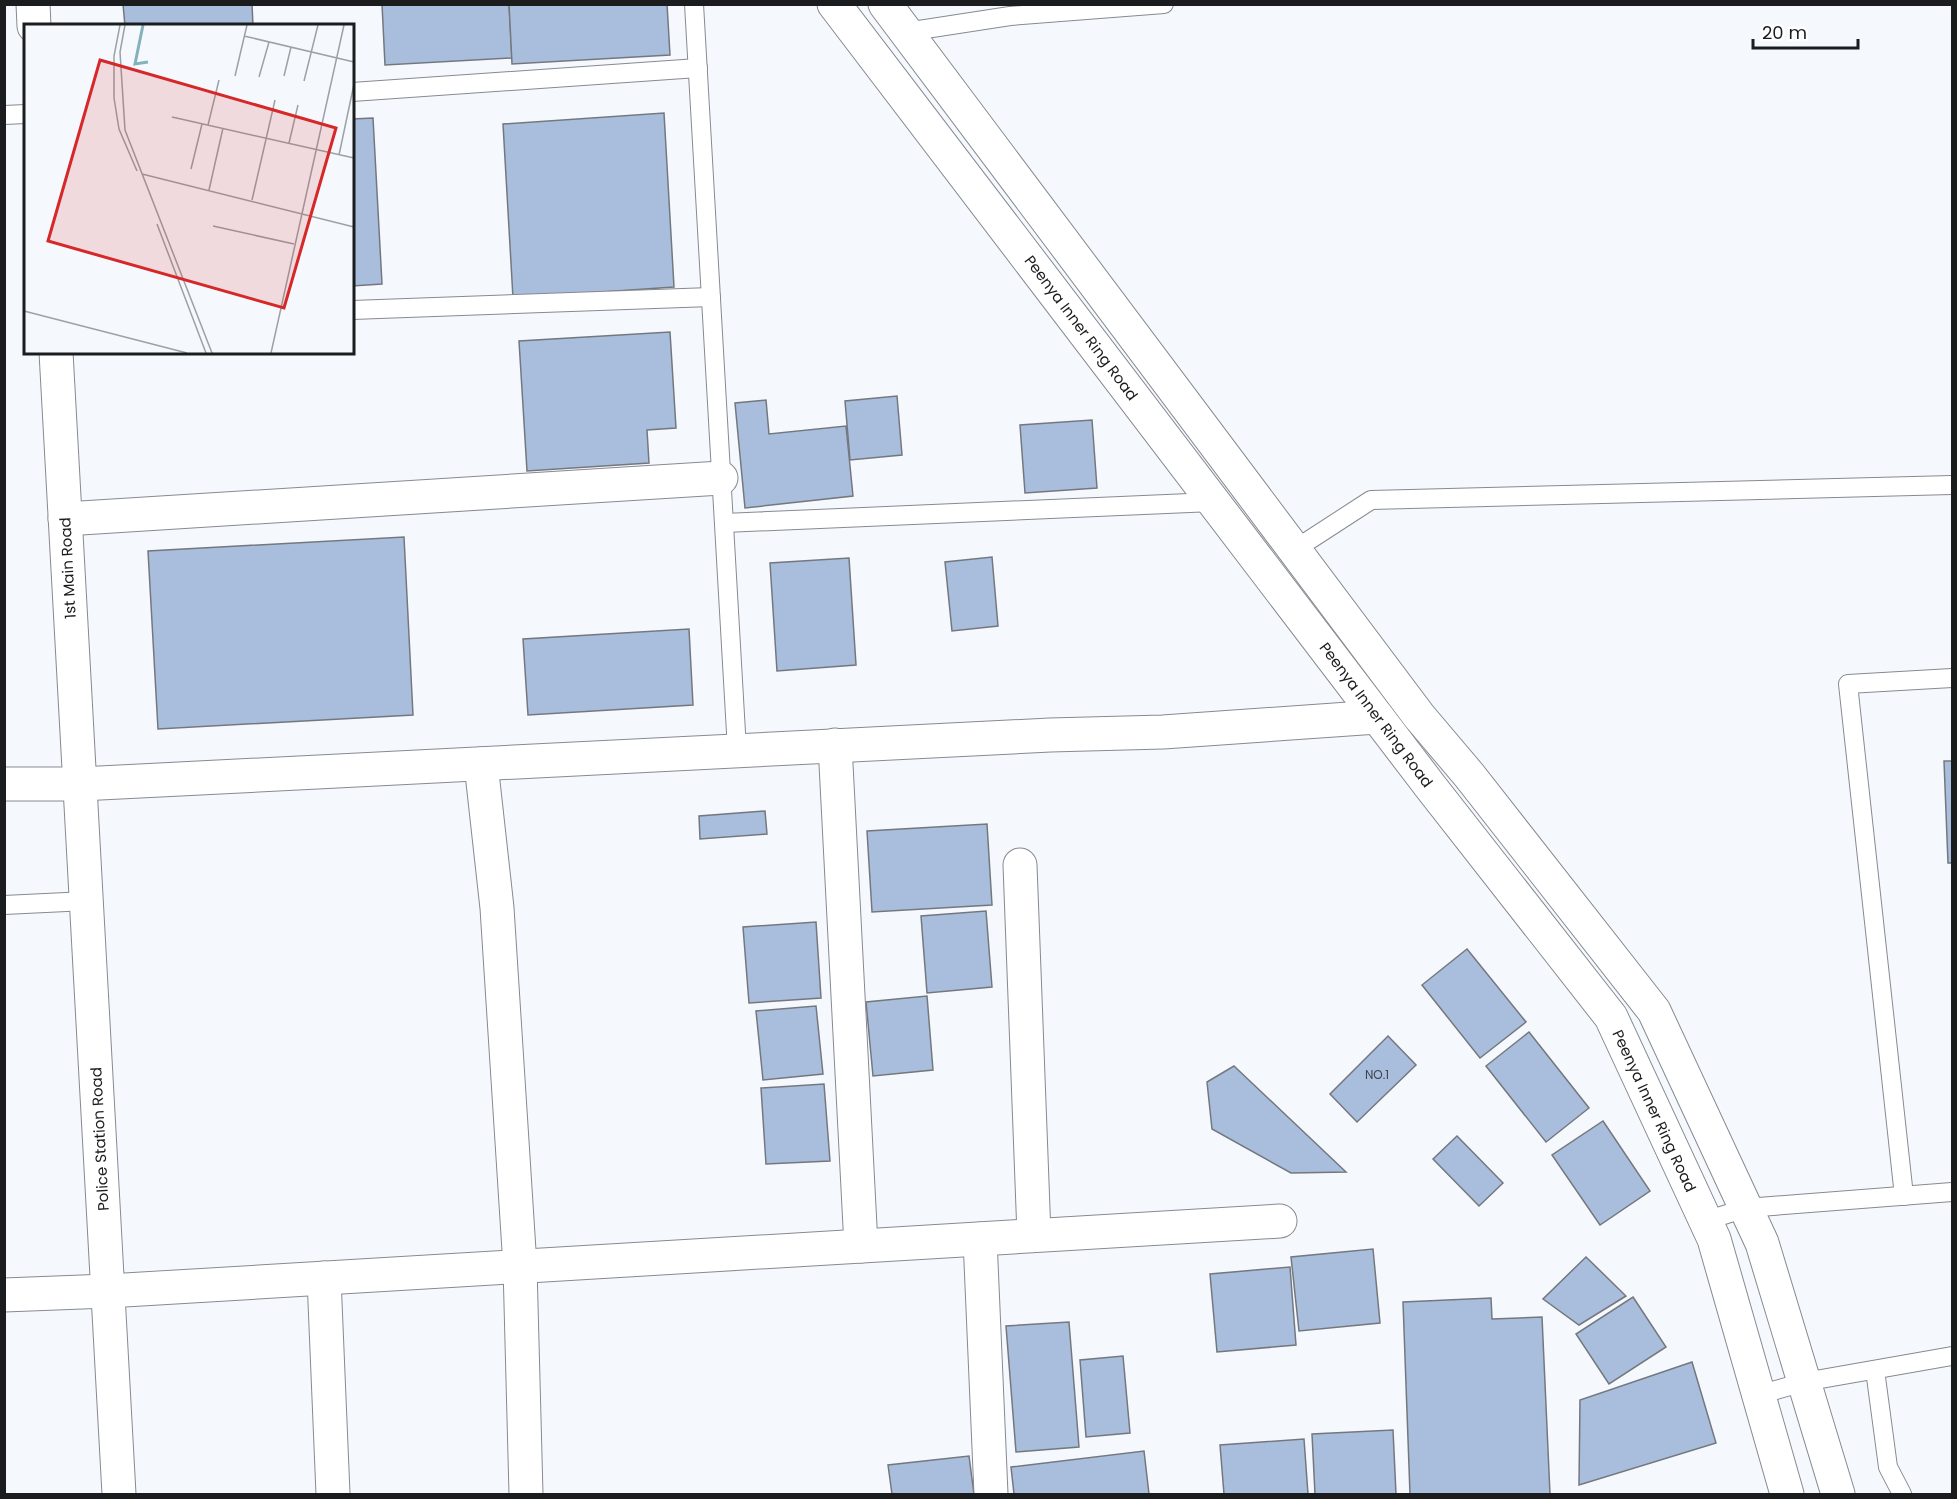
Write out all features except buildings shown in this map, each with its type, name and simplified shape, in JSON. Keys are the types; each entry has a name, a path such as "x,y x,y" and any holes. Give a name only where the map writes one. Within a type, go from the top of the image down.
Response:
{"street":[{"path":"33,4 34,24"},
{"name":"Peenya Inner Ring Road","path":"834,4 1377,717 1611,1017 1714,1239 1787,1494"},
{"path":"885,4 1419,716 1469,775 1654,1011 1762,1243 1838,1494"},
{"name":"1st Main Road","path":"56,354 80,784"},
{"path":"65,519 721,478"},
{"path":"4,784 80,784 836,745 1163,732 1377,717"},
{"path":"836,745 861,1246"},
{"path":"481,764 497,908 520,1266 526,1494"},
{"name":"Police Station Road","path":"80,784 119,1494"},
{"path":"1020,865 1034,1235"},
{"path":"4,1295 108,1291 1280,1221"},
{"path":"980,1239 991,1494"},
{"path":"324,1278 333,1494"}],"lane":[{"path":"694,4 737,750"},
{"path":"906,32 1010,16 1164,4"},
{"path":"354,92 698,68"},
{"path":"4,115 24,114"},
{"path":"354,310 711,297"},
{"path":"1294,550 1371,500 1953,485"},
{"path":"724,523 1213,502"},
{"path":"1904,1196 1848,684 1953,678"},
{"path":"4,905 87,901"},
{"path":"1705,1221 1746,1208 1953,1192"},
{"path":"1758,1395 1804,1382 1953,1356"},
{"path":"1875,1370 1888,1467 1902,1494"}]}
